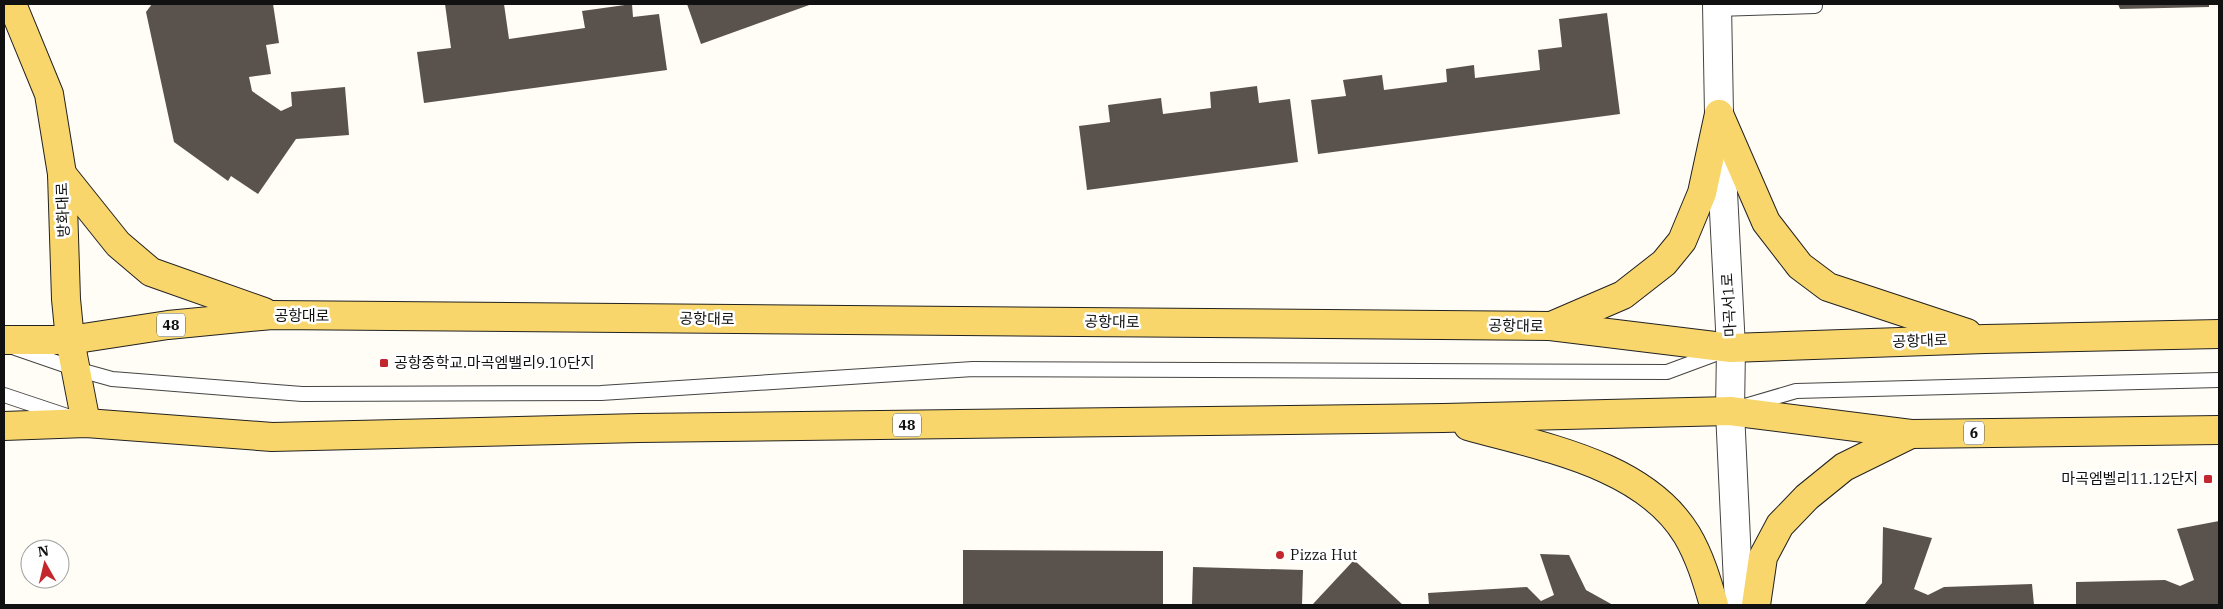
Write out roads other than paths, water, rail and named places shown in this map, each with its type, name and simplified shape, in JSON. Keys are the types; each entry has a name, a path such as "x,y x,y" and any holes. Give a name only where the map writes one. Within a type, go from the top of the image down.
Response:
{"main road":[{"name":"방화대로","path":"12,4 49,94 62,174 66,299 70,340 86,423"},
{"path":"1550,326 1623,295 1664,263 1682,241 1702,193 1719,114"},
{"path":"1719,114 1766,222 1800,266 1828,287 1985,339"},
{"path":"62,174 118,244 151,272 272,315"},
{"name":"공항대로","path":"4,342 70,340 168,325 272,315 1550,326 1731,348 1985,339 2219,334"},
{"name":"48","path":"4,426 86,423 272,437 640,428 1443,418 1730,410"},
{"name":"6","path":"1730,410 1911,434 2219,430"},
{"path":"1443,418 1574,456 1626,478 1660,502 1686,534 1702,565 1714,605"},
{"name":"6","path":"1756,605 1763,557 1780,525 1807,497 1844,467 1911,434"}],"street":[{"name":"마곡서1로","path":"1717,6 1719,114 1731,348 1730,410 1739,605"}],"lane":[{"path":"1717,6 1815,6 1815,4"},
{"path":"4,342 76,369 112,379 302,394 601,393 973,369 1667,372 1731,348"},
{"path":"1730,410 1796,391 2219,380"},
{"path":"4,395 86,423"}],"place":[{"name":"공항중학교.마곡엠밸리9.10단지","path":"384,363"},
{"name":"마곡엠벨리11.12단지","path":"2208,479"},
{"name":"Pizza Hut","path":"1280,555"}]}
